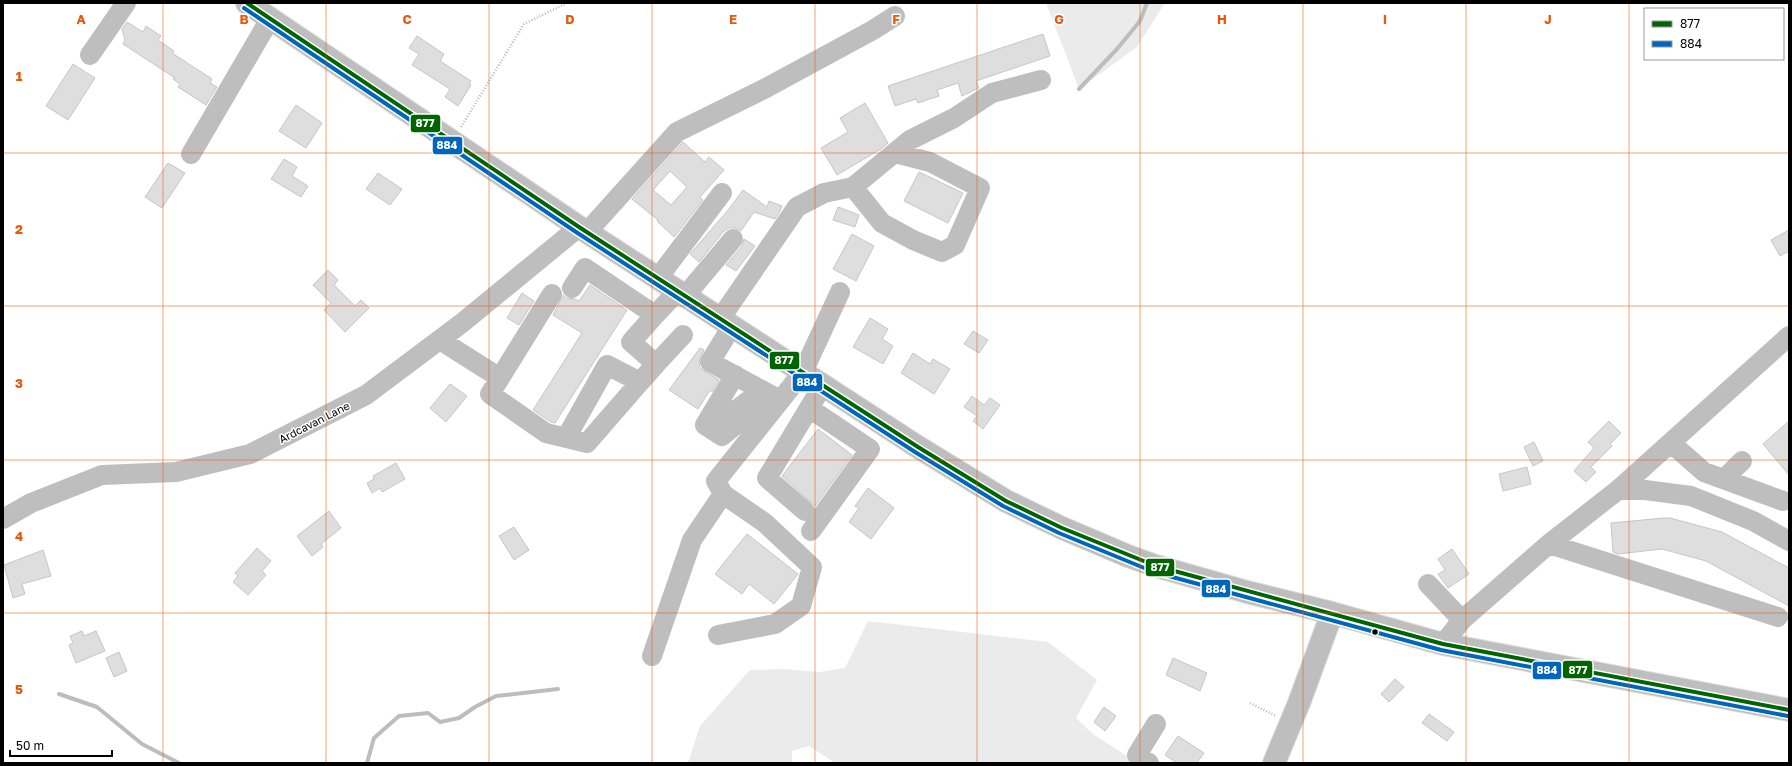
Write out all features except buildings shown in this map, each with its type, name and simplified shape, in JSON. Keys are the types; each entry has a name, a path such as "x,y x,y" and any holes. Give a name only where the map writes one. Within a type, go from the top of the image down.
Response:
{"main road":[{"path":"247,3 583,230 918,447 1006,501 1062,528 1128,556 1156,566 1247,592 1332,613 1443,644 1789,710"},
{"path":"1274,763 1291,723 1332,613"}],"street":[{"path":"90,55 126,3"},
{"name":"Ardcavan Lane","path":"3,519 31,503 102,475 176,472 250,454 366,395 583,230 677,132 766,88 873,30 895,16"},
{"path":"190,154 270,19"},
{"path":"780,400 710,362 726,322 797,207 824,193 853,187 910,140 954,118 992,93 1040,80"},
{"path":"853,187 882,223 913,240 942,252 955,245 980,188 930,162 895,153"},
{"path":"658,278 722,193"},
{"path":"656,364 631,342 655,315 681,293 733,239"},
{"path":"572,288 585,268 655,315"},
{"path":"718,635 774,624 801,606 812,567 765,523 723,494 716,481 803,372 840,292"},
{"path":"552,294 490,394 546,433 586,443 683,335"},
{"path":"1443,644 1462,620 1549,544 1618,490 1789,336"},
{"path":"440,340 500,378"},
{"path":"566,438 607,365 640,382"},
{"path":"735,375 706,425 739,408 762,391"},
{"path":"806,510 767,478 823,385"},
{"path":"809,408 870,449 811,531"},
{"path":"1671,443 1704,472 1783,501"},
{"path":"1724,479 1742,461"},
{"path":"1618,490 1645,490 1691,496 1752,521 1789,541"},
{"path":"652,656 692,540 723,494"},
{"path":"1549,544 1778,617"},
{"path":"1428,584 1462,620"},
{"path":"1149,763 1137,755 1156,724"}],"path":[{"path":"453,141 474,103 524,24 567,3"},
{"path":"1250,703 1291,723"}],"shaded area":[{"path":"1046,3 1165,3 1137,47 1079,89"},
{"path":"868,621 1048,642 1097,680 1076,718 1093,734 1138,763 832,763 832,761 809,746 792,751 792,763 688,763 700,726 750,670 782,669 820,672 845,668"}],"waterway":[{"path":"1079,89 1117,49 1140,21 1147,3"},
{"path":"367,763 374,738 399,716 428,713 440,722 459,718 475,707 496,696 558,689"},
{"path":"59,694 97,707 142,744 179,763"}],"transit line":[{"name":"877","path":"247,3 579,227 918,447 1006,501 1062,528 1156,566 1443,644 1789,710"},
{"name":"884","path":"244,8 576,232 915,452 1003,506 1059,533 1154,572 1441,650 1788,716"}]}
